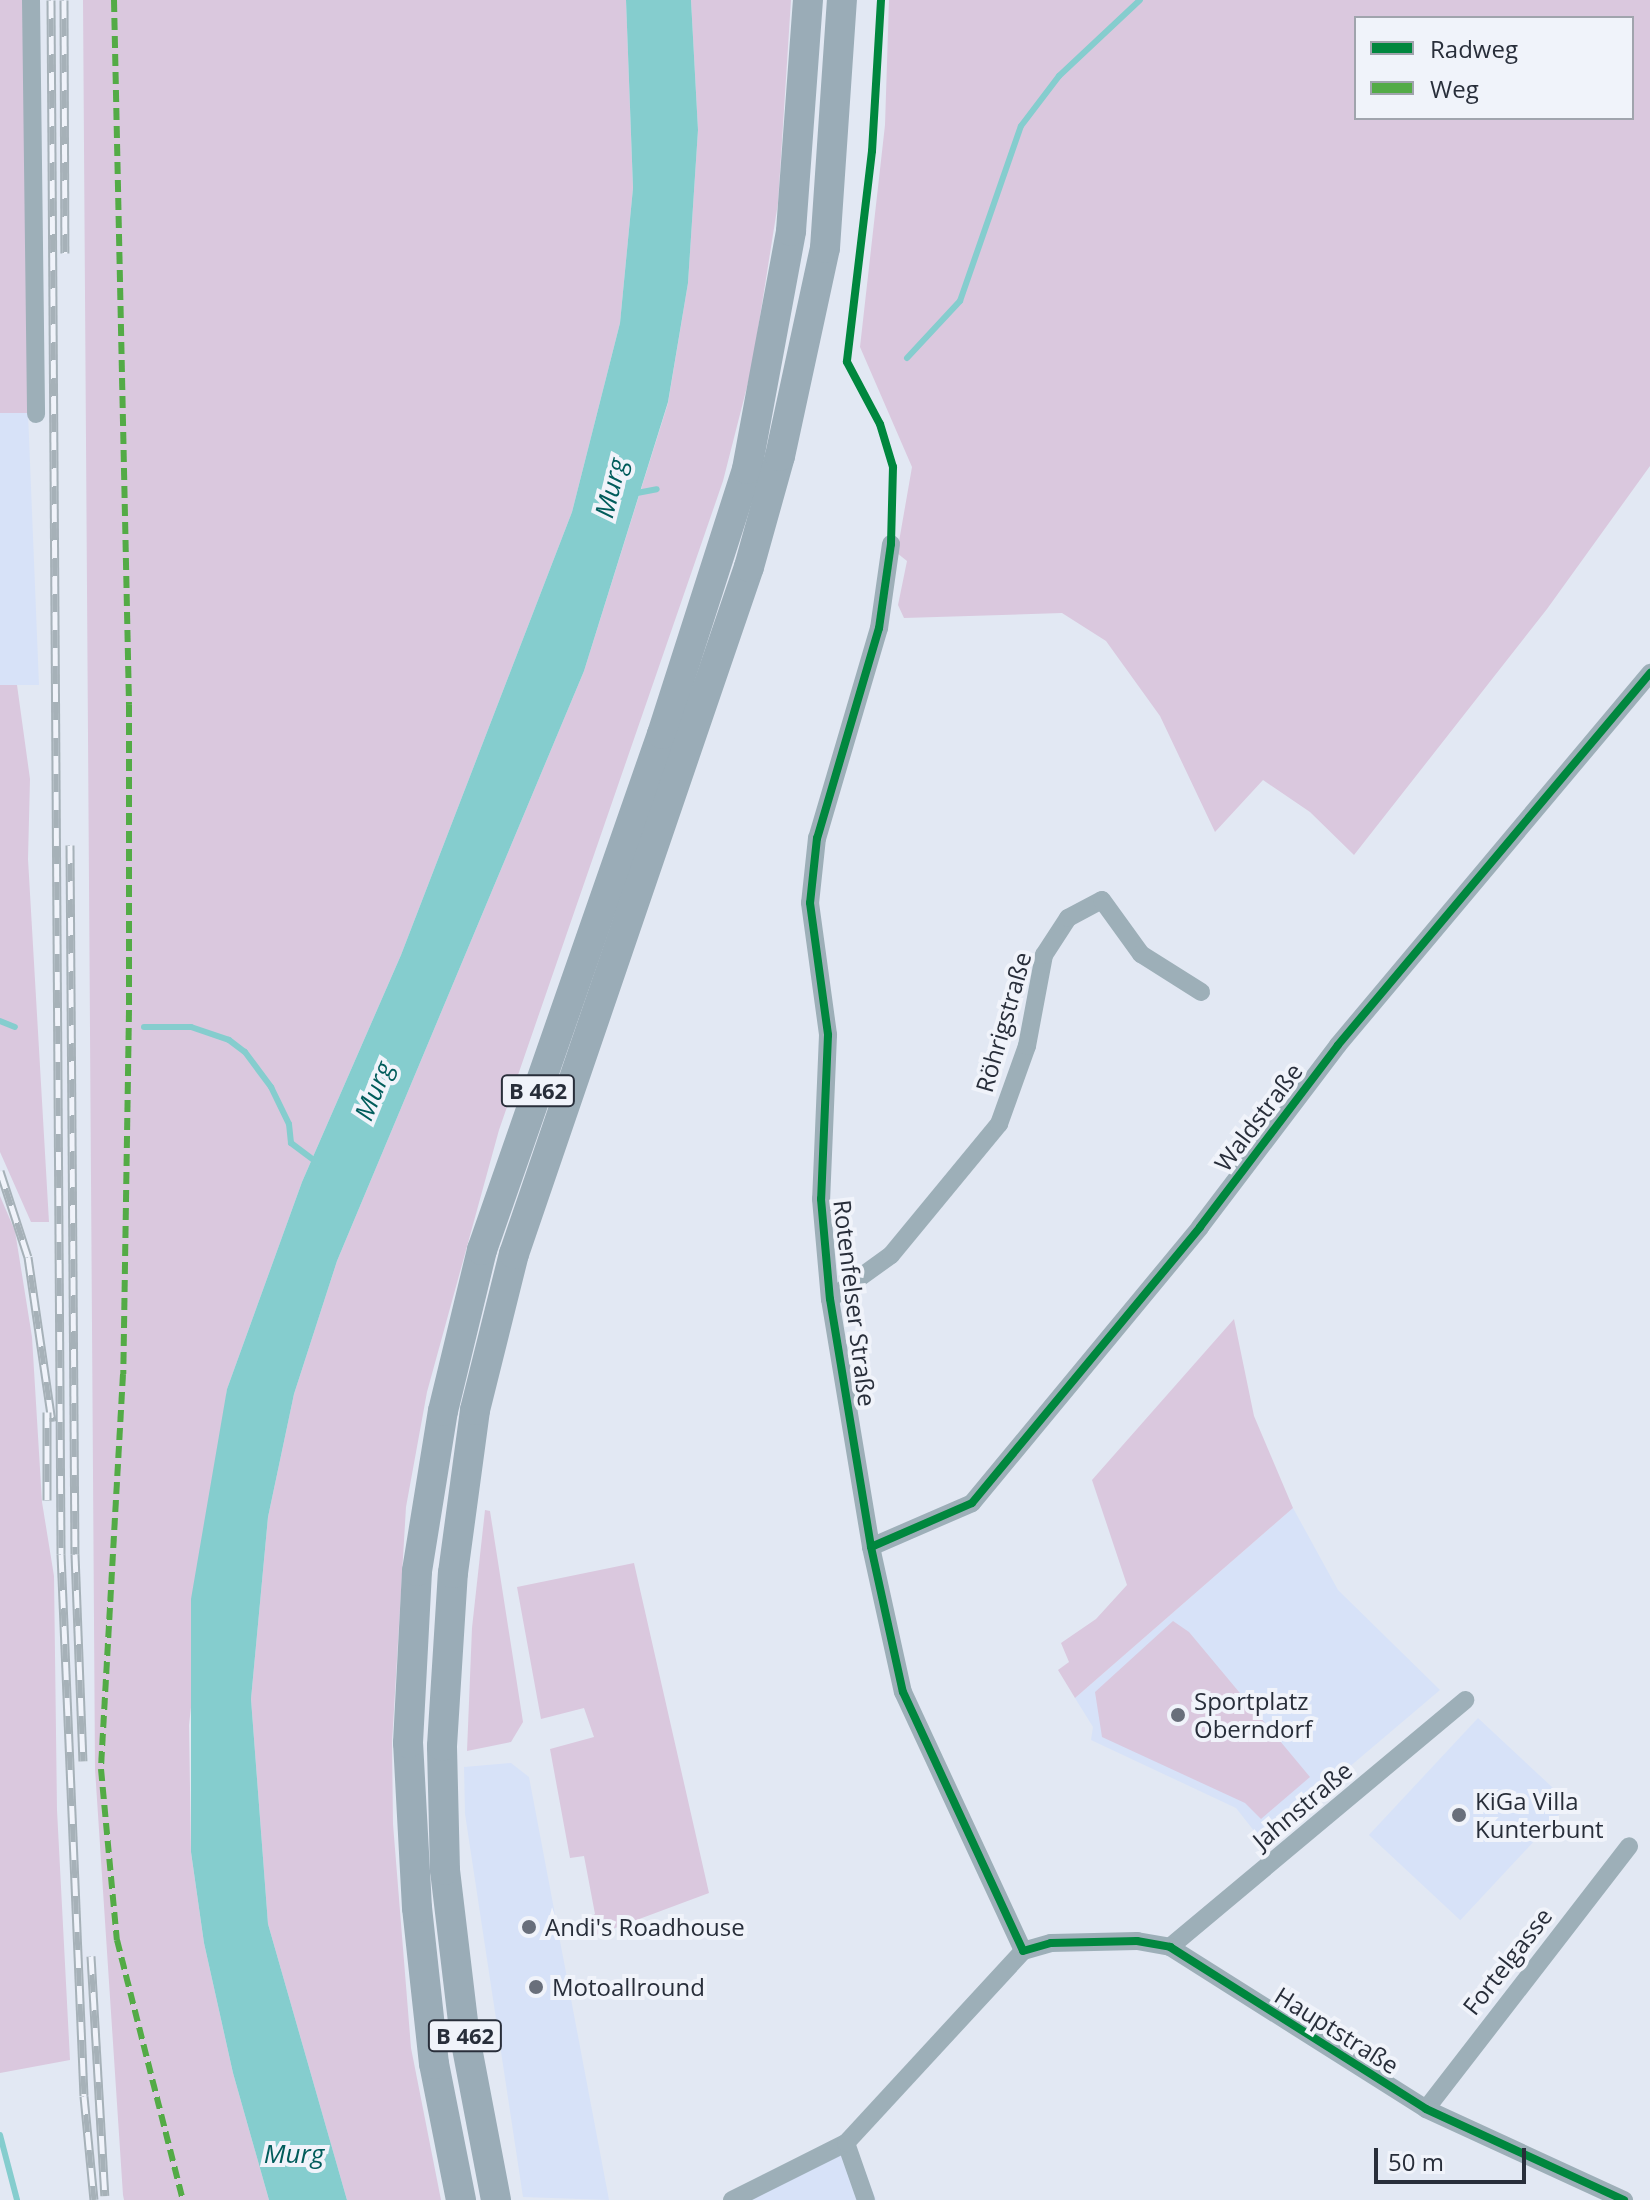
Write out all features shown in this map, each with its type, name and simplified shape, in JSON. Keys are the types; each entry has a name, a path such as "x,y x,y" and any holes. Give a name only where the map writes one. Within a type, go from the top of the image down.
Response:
{"highway":[{"name":"B 462","path":"461,2200 434,2064 417,1908 408,1743 417,1571 443,1411 482,1250 662,734 747,469 791,231 808,0"},
{"name":"B 462","path":"496,2200 465,2038 445,1870 442,1746 453,1573 475,1410 514,1254 749,567 780,456 825,248 842,0"}],"street":[{"path":"31,0 36,414"},
{"name":"Rotenfelser Straße","path":"891,544 879,628 817,838 810,903 828,1035 821,1199 830,1299 871,1547 903,1692 1023,1951"},
{"name":"Waldstraße","path":"871,1547 972,1503 1194,1234 1338,1045 1650,673"},
{"name":"Röhrigstraße","path":"830,1299 891,1255 999,1124 1027,1046 1044,955 1068,918 1102,900 1141,954 1201,992"},
{"name":"Jahnstraße","path":"1170,1947 1465,1700"},
{"name":"Fortelgasse","path":"1426,2109 1629,1846"},
{"name":"Hauptstraße","path":"1023,1951 1066,1942 1137,1941 1170,1947 1426,2109 1624,2200"},
{"path":"732,2200 846,2143 1023,1951"},
{"path":"846,2143 866,2200"}],"shaded area":[{"path":"0,0 28,413 39,685 0,685"},
{"path":"0,0 23,0 28,413 0,413"},
{"path":"83,0 626,0 633,188 620,323 572,512 401,955 302,1182 227,1389 189,1725 191,1852 204,1943 233,2073 269,2200 124,2200 123,2195 95,1769"},
{"path":"691,0 791,0 778,203 752,367 723,481 499,1130 427,1392 406,1507 392,1743 393,1824 411,2048 441,2200 347,2200 268,1924 251,1699 268,1517 294,1394 337,1261 584,671 668,403 688,283 698,130"},
{"path":"889,0 1650,0 1650,466 1547,609 1354,855 1310,812 1263,780 1215,832 1160,716 1106,641 1062,613 904,618 898,605 907,561 897,553 912,467 860,347 885,125"},
{"path":"0,685 17,685 30,779 28,859 49,1222 31,1222 0,1152"},
{"path":"0,1196 15,1231 32,1337 42,1502 54,1576 57,1810 70,2060 0,2073"},
{"path":"1234,1319 1254,1416 1293,1508 1075,1698 1058,1670 1069,1662 1061,1643 1096,1619 1127,1585 1092,1480"},
{"path":"1293,1508 1338,1590 1440,1690 1262,1841 1236,1808 1091,1740 1093,1727 1075,1698"},
{"path":"485,1510 490,1511 523,1722 511,1742 467,1751 472,1628"},
{"path":"634,1563 709,1893 591,1937 586,1920 595,1914 584,1856 570,1858 550,1749 594,1737 584,1708 541,1719 517,1587"},
{"name":"Sportplatz Oberndorf","path":"1173,1621 1189,1632 1310,1777 1261,1819 1245,1803 1102,1737 1095,1692"},
{"name":"KiGa Villa Kunterbunt","path":"1478,1718 1569,1803 1460,1920 1369,1835"},
{"path":"511,1763 529,1777 609,2200 523,2197 465,1814 464,1767"},
{"path":"856,2147 876,2200 741,2200"}],"water":[{"name":"Murg","path":"626,0 691,0 698,130 688,283 668,402 584,671 337,1261 294,1394 268,1517 251,1699 268,1924 347,2200 269,2200 233,2073 204,1943 191,1852 191,1599 227,1389 302,1182 401,955 572,512 620,323 633,188"}],"waterway":[{"path":"907,358 960,301 1021,126 1059,76 1140,0"},
{"path":"637,493 657,489"},
{"path":"0,1021 15,1027"},
{"path":"144,1027 191,1027 229,1040 245,1052 271,1087 289,1124 291,1143 318,1163"},
{"path":"0,2135 17,2200"}],"railway":[{"path":"51,0 61,1554 84,2096 94,2200"},
{"path":"64,0 65,253"},
{"path":"70,845 75,1554 83,1761"},
{"path":"0,1171 28,1257 52,1421"},
{"path":"47,1412 47,1500"},
{"path":"91,1956 105,2196"}],"marked path":[{"path":"114,0 129,705 129,1010 123,1374 101,1769 117,1940 183,2200"}],"cycle path":[{"path":"881,0 872,151 847,362 880,424 893,467 891,544 879,628 817,838 810,903 828,1035 821,1199 830,1299 871,1547 903,1692 1023,1951 1051,1943 1137,1941 1170,1947 1426,2109 1624,2200"},
{"path":"871,1547 972,1503 1200,1227 1338,1045 1650,673"}],"place":[{"name":"Sportplatz Oberndorf","path":"1178,1715"},
{"name":"KiGa Villa Kunterbunt","path":"1459,1815"},
{"name":"Andi's Roadhouse","path":"529,1927"},
{"name":"Motoallround","path":"536,1987"}]}
